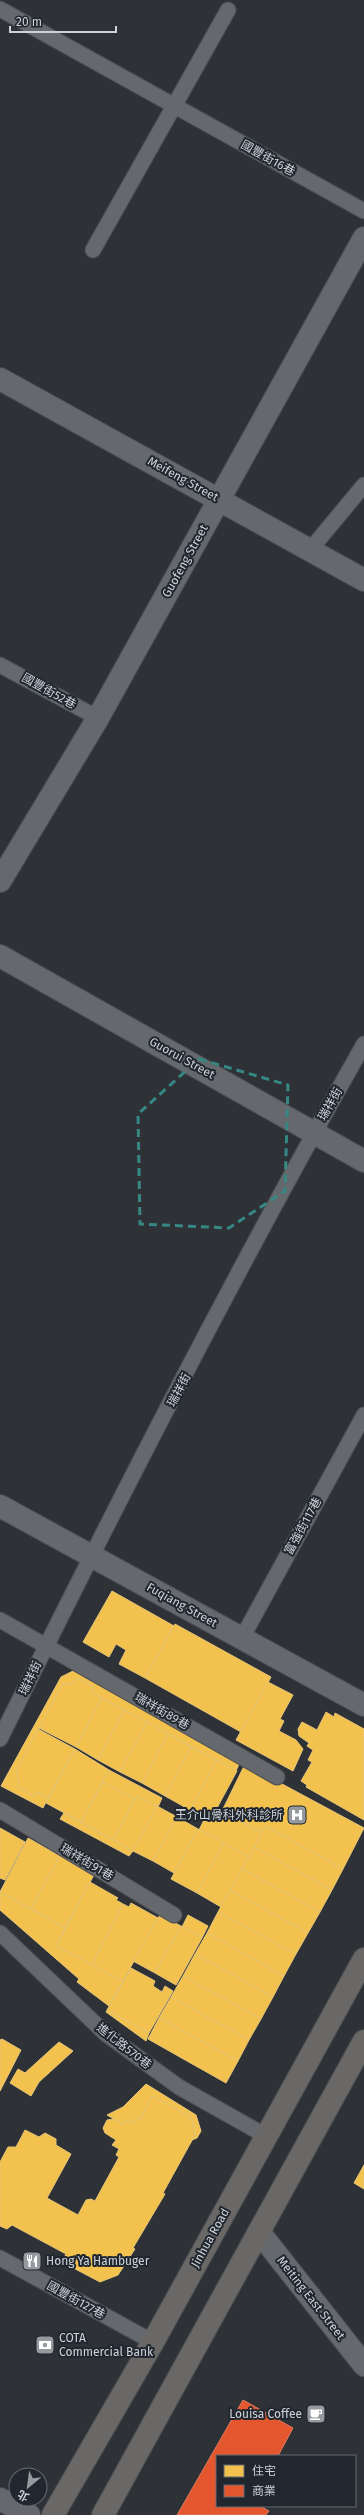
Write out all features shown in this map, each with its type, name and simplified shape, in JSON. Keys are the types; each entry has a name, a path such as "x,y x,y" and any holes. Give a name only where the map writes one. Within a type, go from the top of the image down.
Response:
{"main road":[{"name":"Jinhua Road","path":"53,2515 152,2342 364,1959"},
{"path":"103,2515 364,2041"}],"street":[{"name":"Guofeng Street","path":"0,881 98,718 364,238"},
{"name":"Meifeng Street","path":"0,380 220,499 364,580"},
{"name":"Guorui Street","path":"0,956 364,1161"},
{"name":"Fuqiang Street","path":"0,1506 364,1706"},
{"name":"Meiting East Street","path":"259,2232 364,2365"},
{"path":"0,2499 29,2515"}],"lane":[{"name":"國豐街16巷","path":"0,9 364,211"},
{"path":"93,250 173,105 228,10"},
{"path":"310,550 364,485"},
{"name":"國豐街52巷","path":"0,665 98,718"},
{"name":"瑞祥街","path":"0,1739 91,1556 314,1132 364,1044"},
{"name":"富強街117巷","path":"242,1638 364,1415"},
{"name":"瑞祥街89巷","path":"0,1620 47,1644 276,1777"},
{"name":"瑞祥街91巷","path":"0,1810 174,1915"},
{"name":"進化路570巷","path":"0,1933 106,2034 179,2087 266,2136"},
{"name":"國豐街127巷","path":"0,2258 152,2342"}],"highlighted area":[{"path":"199,1059 288,1085 285,1191 229,1228 140,1224 138,1114"}],"building: 住宅":[{"path":"112,1591 174,1626 145,1678 119,1664 126,1650 116,1644 109,1657 83,1642"},
{"path":"175,1624 271,1677 241,1732 145,1678"},
{"path":"75,1670 239,1764 236,1771 91,1692 94,1687 77,1678 74,1683 63,1684 16,1771 19,1783 17,1787 34,1796 37,1792 48,1798 43,1808 1,1786 61,1677"},
{"path":"77,1678 94,1687 91,1692 102,1698 76,1747 39,1728 63,1684 74,1683"},
{"path":"268,1682 293,1695 280,1719 284,1721 279,1731 296,1740 303,1749 293,1771 236,1740"},
{"path":"102,1698 124,1710 98,1760 76,1747"},
{"path":"124,1710 147,1722 120,1772 98,1760"},
{"path":"326,1712 334,1717 335,1713 364,1729 364,1820 306,1787 307,1785 301,1781 312,1762 308,1760 313,1750 307,1746 309,1743 299,1736 298,1729 302,1722 317,1730"},
{"path":"147,1722 168,1734 142,1783 120,1772"},
{"path":"38,1729 75,1749 48,1798 37,1792 34,1796 17,1787 19,1783 16,1771"},
{"path":"168,1734 191,1747 165,1796 142,1783"},
{"path":"191,1747 217,1760 190,1810 165,1796"},
{"path":"75,1749 109,1770 81,1822 46,1803"},
{"path":"217,1760 237,1771 210,1821 190,1810"},
{"path":"245,1764 364,1828 343,1869 265,1826 262,1833 222,1811"},
{"path":"109,1770 162,1798 158,1807 137,1796 135,1799 102,1782"},
{"path":"103,1782 135,1799 113,1840 81,1822"},
{"path":"137,1796 157,1806 133,1851 113,1840"},
{"path":"157,1806 177,1817 153,1861 133,1851"},
{"path":"219,1810 262,1833 249,1857 199,1830 205,1818 213,1821"},
{"path":"64,1813 133,1851 129,1856 60,1819"},
{"path":"177,1817 198,1829 174,1873 153,1861"},
{"path":"265,1826 343,1869 332,1890 254,1847"},
{"path":"0,1828 25,1842 5,1880 0,1878"},
{"path":"198,1829 224,1843 197,1893 171,1879"},
{"path":"28,1838 60,1856 31,1909 0,1892"},
{"path":"224,1843 249,1857 221,1907 197,1893"},
{"path":"254,1847 332,1890 320,1912 242,1869"},
{"path":"60,1856 94,1875 65,1928 31,1909"},
{"path":"242,1869 320,1912 308,1933 230,1890"},
{"path":"90,1882 118,1898 116,1900 123,1904 92,1965 56,1946"},
{"path":"230,1890 308,1933 296,1954 218,1912"},
{"path":"0,1892 65,1928 56,1946 123,1981 109,2006 77,1982 79,1979 0,1910"},
{"path":"131,1903 158,1918 123,1981 92,1965 123,1904 129,1907"},
{"path":"218,1912 296,1954 284,1976 207,1933"},
{"path":"160,1915 181,1926 155,1973 133,1961"},
{"path":"188,1915 208,1926 202,1938 182,1927"},
{"path":"181,1926 202,1938 176,1985 155,1973"},
{"path":"207,1933 284,1976 273,1997 195,1954"},
{"path":"195,1954 273,1997 261,2019 183,1976"},
{"path":"131,1968 155,1981 153,1986 162,1992 165,1986 173,1991 149,2033 107,2010"},
{"path":"183,1976 261,2019 249,2040 171,1997"},
{"path":"171,1997 249,2040 238,2061 159,2018"},
{"path":"107,2010 149,2033 146,2041 106,2012"},
{"path":"159,2018 238,2061 226,2083 148,2039"},
{"path":"2,2039 21,2050 0,2091 0,2040"},
{"path":"59,2042 73,2051 39,2082 31,2096 10,2083 18,2069 25,2073"},
{"path":"146,2084 196,2115 201,2131 197,2138 192,2140 195,2135 191,2117 152,2096 141,2119 137,2117 133,2124 127,2120 124,2125 107,2115 123,2107"},
{"path":"152,2096 191,2117 195,2135 163,2193 165,2194 133,2248 135,2249 118,2275 100,2282 62,2262 66,2254 12,2225 7,2229 0,2226 0,2162 8,2147 16,2147 25,2130 39,2137 45,2133 56,2139 56,2145 71,2154 47,2198 78,2215 86,2200 91,2199 95,2201 119,2157 116,2155 119,2149 112,2145 116,2140 105,2133 103,2128 107,2120 113,2119 124,2125 127,2120 133,2124 137,2117 141,2119"},
{"path":"364,2165 364,2189 354,2183"}],"building: 商業":[{"path":"243,2400 293,2428 279,2455 216,2455 216,2507 262,2507 269,2511 266,2515 177,2515"}],"place":[{"name":"王介山骨科外科診所","path":"297,1815"},
{"name":"Hong Ya Hambuger","path":"32,2261"},
{"name":"COTA Commercial Bank","path":"45,2345"},
{"name":"Louisa Coffee","path":"316,2414"}]}
